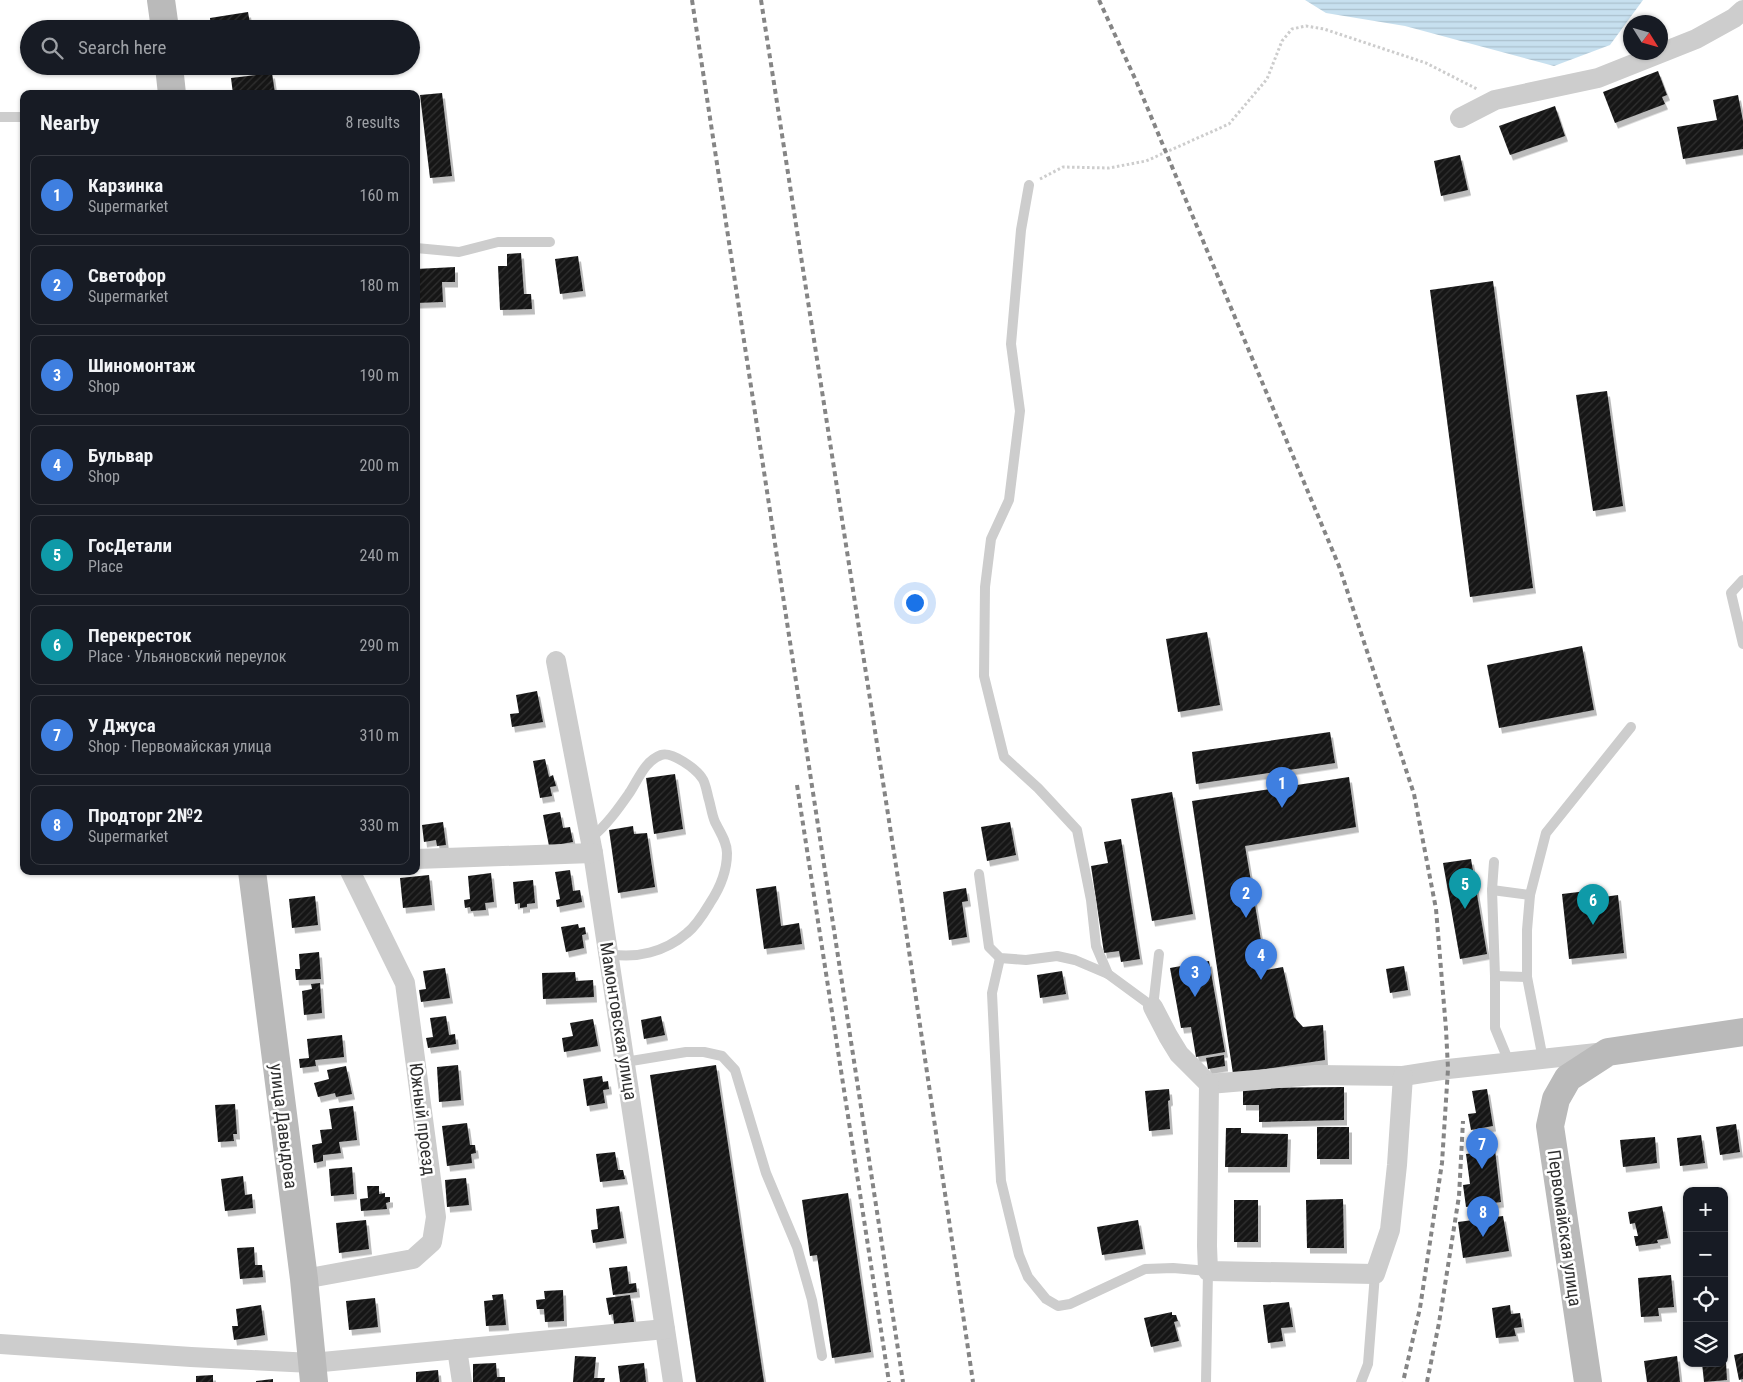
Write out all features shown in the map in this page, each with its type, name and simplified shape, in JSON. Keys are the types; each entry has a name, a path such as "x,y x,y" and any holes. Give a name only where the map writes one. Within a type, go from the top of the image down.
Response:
{"main road":[{"path":"161,0 164,20"},
{"path":"170,75 172,90"},
{"name":"улица Давыдова","path":"253,875 304,1279 313,1373"},
{"path":"1608,1052 1743,1032"},
{"name":"Первомайская улица","path":"1588,1382 1550,1126 1556,1099 1568,1078 1608,1052"}],"street":[{"path":"1460,118 1495,100 1598,78 1696,39 1734,18 1743,10"},
{"name":"Мамонтовская улица","path":"556,661 592,846 673,1382"},
{"path":"420,859 592,846"},
{"name":"Южный проезд","path":"304,1279 414,1258 432,1242 436,1218 405,983 352,875"},
{"path":"1153,1007 1179,1054 1209,1084 1208,1271 1375,1274 1390,1230 1397,1165 1403,1076"},
{"path":"1209,1084 1315,1075 1403,1076 1509,1062 1608,1052"},
{"path":"0,1344 191,1357 313,1373 457,1349 665,1330"},
{"path":"457,1349 462,1382"}],"lane":[{"path":"0,116 20,117"},
{"path":"1029,185 1021,230 1011,344 1020,411 1009,500 991,539 985,587 984,676 1004,757 1038,788 1077,830 1091,900 1096,946 1108,974"},
{"path":"420,248 460,252 498,242 550,242"},
{"path":"1743,580 1731,593 1743,644"},
{"path":"1543,1059 1527,977 1526,930 1530,895 1546,833 1631,727"},
{"path":"592,846 642,771 652,760 664,754 676,756 703,779 714,821 722,833 727,851 726,870 717,893 702,916 687,933 670,944 640,956 625,957 609,954"},
{"path":"1494,862 1492,890 1495,1028 1509,1062"},
{"path":"979,874 989,947 1000,958 1026,960 1057,956 1075,960 1108,974 1153,1007 1160,954"},
{"path":"1492,890 1530,895"},
{"path":"1000,958 992,993 1001,1181 1019,1255 1028,1277 1046,1300 1058,1306 1070,1304 1145,1269 1173,1268 1208,1271 1206,1382"},
{"path":"1495,976 1527,977"},
{"path":"625,1062 686,1052 704,1052 722,1056 735,1070 766,1173 797,1247 812,1300 822,1356"},
{"path":"1360,1382 1368,1364 1375,1274"}],"path":[{"path":"1029,185 1062,167 1110,168 1146,161 1166,154 1229,124 1267,79 1282,41 1292,29 1306,26 1324,29 1426,63 1495,100"}],"water":[{"path":"1305,0 1643,0 1632,15 1623,15 1623,27 1610,45 1554,66 1405,26 1326,13"}],"building":[{"path":"248,12 249,20 210,20 210,18"},
{"path":"1658,71 1667,95 1662,97 1665,104 1615,123 1603,92"},
{"path":"272,75 275,90 232,90 231,78"},
{"path":"442,93 452,176 430,178 420,95"},
{"path":"1738,95 1743,121 1743,149 1683,159 1677,127 1717,120 1713,100"},
{"path":"1555,106 1565,136 1510,155 1499,126"},
{"path":"1460,155 1468,190 1441,196 1434,161"},
{"path":"521,253 524,294 531,294 532,309 500,310 498,266 507,266 507,254"},
{"path":"578,256 583,291 560,294 555,259"},
{"path":"455,267 455,282 442,282 443,302 420,303 420,269"},
{"path":"1493,281 1533,588 1470,597 1430,290"},
{"path":"1607,391 1623,506 1593,511 1576,395"},
{"path":"1207,632 1220,705 1178,712 1166,639"},
{"path":"1582,646 1594,710 1499,728 1487,665"},
{"path":"537,691 543,722 512,727 510,714 519,713 516,695"},
{"path":"1330,732 1335,763 1196,784 1192,752"},
{"path":"545,759 549,777 553,775 556,786 550,787 552,796 540,798 533,761"},
{"path":"675,774 683,829 654,834 646,778"},
{"path":"1349,777 1356,827 1245,846 1266,970 1283,967 1294,1017 1303,1027 1323,1025 1325,1060 1233,1074 1192,801"},
{"path":"1172,792 1193,914 1152,921 1131,799"},
{"path":"560,812 563,828 570,827 573,842 549,846 543,815"},
{"path":"443,822 446,845 437,846 436,840 424,842 422,825"},
{"path":"1010,822 1016,855 987,861 981,827"},
{"path":"633,826 634,834 647,833 655,887 618,893 609,830"},
{"path":"1121,839 1140,959 1121,962 1119,951 1104,953 1091,866 1108,863 1104,842"},
{"path":"1471,859 1487,954 1460,959 1443,863"},
{"path":"570,870 573,891 580,890 582,902 557,907 556,900 560,899 555,872"},
{"path":"491,873 494,902 485,903 486,910 471,911 470,907 465,908 464,900 470,899 468,876"},
{"path":"429,875 432,905 403,908 400,878"},
{"path":"533,880 535,903 527,904 527,907 520,908 520,903 515,904 513,882"},
{"path":"776,886 781,926 799,923 802,944 764,949 756,889"},
{"path":"966,888 968,901 962,902 967,937 949,940 943,892"},
{"path":"1595,890 1596,898 1618,895 1624,953 1569,959 1562,894"},
{"path":"315,896 318,925 292,928 289,899"},
{"path":"578,924 579,928 585,927 586,934 582,935 584,948 566,952 561,927"},
{"path":"319,952 321,979 296,980 295,969 300,969 299,954"},
{"path":"1209,961 1225,1052 1196,1057 1191,1027 1181,1028 1170,968"},
{"path":"1404,966 1408,990 1390,993 1386,969"},
{"path":"445,968 450,998 421,1002 419,990 426,989 423,971"},
{"path":"1062,971 1066,994 1040,998 1037,975"},
{"path":"575,972 576,981 593,980 594,997 543,999 542,973"},
{"path":"320,983 322,1013 304,1015 302,991 312,989 311,984"},
{"path":"446,1016 449,1035 455,1034 456,1044 428,1048 426,1038 433,1037 430,1018"},
{"path":"661,1016 665,1035 644,1039 641,1020"},
{"path":"593,1019 598,1046 564,1052 562,1038 573,1036 570,1023"},
{"path":"342,1035 344,1057 315,1060 316,1066 300,1068 299,1059 309,1058 307,1039"},
{"path":"1224,1055 1225,1066 1208,1069 1206,1058"},
{"path":"458,1065 461,1100 439,1102 437,1067"},
{"path":"716,1065 764,1382 696,1382 650,1075"},
{"path":"346,1066 352,1094 336,1097 335,1093 318,1097 314,1083 329,1079 327,1070"},
{"path":"602,1076 603,1082 608,1081 609,1089 603,1090 605,1103 587,1106 583,1079"},
{"path":"1344,1087 1344,1120 1259,1122 1259,1105 1243,1105 1243,1088"},
{"path":"1169,1089 1170,1129 1149,1131 1145,1091"},
{"path":"1487,1089 1493,1126 1471,1130 1468,1114 1476,1113 1472,1091"},
{"path":"235,1104 237,1134 233,1134 234,1141 218,1142 215,1105"},
{"path":"353,1106 357,1140 339,1142 341,1153 323,1155 323,1161 314,1163 312,1145 322,1143 320,1130 332,1129 329,1109"},
{"path":"467,1123 470,1145 475,1145 476,1153 471,1154 472,1163 447,1166 442,1126"},
{"path":"1736,1124 1740,1152 1720,1155 1716,1127"},
{"path":"1317,1127 1349,1127 1349,1159 1317,1159"},
{"path":"1226,1128 1241,1128 1241,1133 1288,1134 1287,1167 1225,1167"},
{"path":"1701,1135 1705,1163 1680,1166 1677,1138"},
{"path":"1655,1137 1657,1163 1623,1167 1620,1140"},
{"path":"1495,1150 1501,1202 1466,1207 1463,1185 1470,1184 1466,1154"},
{"path":"615,1152 618,1170 623,1170 625,1179 600,1182 596,1154"},
{"path":"352,1167 354,1194 331,1196 329,1169"},
{"path":"243,1176 245,1195 252,1194 253,1208 225,1211 221,1179"},
{"path":"466,1178 469,1205 447,1207 445,1180"},
{"path":"367,1186 379,1186 379,1194 385,1193 385,1197 390,1197 390,1202 386,1203 387,1209 361,1211 360,1199 368,1198"},
{"path":"848,1193 871,1352 832,1358 817,1255 810,1256 802,1200"},
{"path":"1343,1199 1344,1248 1307,1248 1306,1200"},
{"path":"1234,1200 1258,1200 1258,1242 1234,1242"},
{"path":"619,1206 624,1238 593,1243 591,1230 598,1229 596,1209"},
{"path":"1662,1206 1668,1238 1657,1240 1658,1243 1636,1246 1634,1236 1638,1236 1635,1223 1630,1224 1628,1212"},
{"path":"1503,1216 1509,1251 1463,1258 1458,1222"},
{"path":"366,1220 369,1249 339,1253 336,1223"},
{"path":"1138,1220 1143,1249 1102,1255 1097,1227"},
{"path":"254,1247 255,1265 262,1265 263,1277 240,1279 237,1248"},
{"path":"627,1266 629,1284 636,1283 637,1292 613,1295 609,1268"},
{"path":"1671,1275 1674,1307 1658,1308 1659,1316 1641,1317 1638,1278"},
{"path":"563,1290 564,1321 545,1322 544,1309 537,1309 536,1300 545,1299 544,1291"},
{"path":"503,1294 506,1325 486,1326 484,1301 493,1300 492,1295"},
{"path":"630,1295 634,1322 614,1324 613,1314 609,1315 606,1298"},
{"path":"375,1298 378,1327 349,1330 346,1301"},
{"path":"1289,1302 1293,1327 1281,1328 1283,1341 1268,1343 1263,1305"},
{"path":"261,1305 265,1335 234,1340 232,1326 238,1326 236,1309"},
{"path":"1510,1305 1511,1314 1520,1313 1522,1327 1514,1328 1516,1336 1496,1338 1492,1308"},
{"path":"1172,1312 1172,1315 1176,1315 1178,1321 1174,1322 1179,1341 1151,1347 1144,1318"},
{"path":"1743,1353 1743,1379 1739,1380 1734,1355"},
{"path":"575,1356 596,1357 594,1378 605,1378 604,1382 573,1382"},
{"path":"1677,1356 1680,1382 1647,1382 1644,1361"},
{"path":"496,1363 497,1377 505,1377 505,1382 473,1382 473,1364"},
{"path":"644,1363 646,1382 620,1382 618,1366"},
{"path":"1702,1367 1726,1367 1727,1380 1704,1382"},
{"path":"438,1370 439,1382 416,1382 416,1372"},
{"path":"213,1375 213,1382 196,1382 196,1376"},
{"path":"273,1379 273,1382 256,1382 256,1381"}],"railway":[{"path":"692,0 903,1382"},
{"path":"761,0 902,904 973,1382"},
{"path":"1099,0 1137,83 1339,566 1414,794 1436,909 1448,1069 1442,1163 1420,1308 1403,1382"},
{"path":"797,785 889,1382"},
{"path":"1427,1382 1439,1323 1459,1196 1463,1121"}],"place":[{"name":"Карзинка","path":"1282,808"},
{"name":"ГосДетали","path":"1465,909"},
{"name":"Светофор","path":"1246,918"},
{"name":"Перекресток","path":"1593,925"},
{"name":"Бульвар","path":"1261,980"},
{"name":"Шиномонтаж","path":"1195,997"},
{"name":"У Джуса","path":"1482,1169"},
{"name":"Продторг 2№2","path":"1483,1237"}]}
